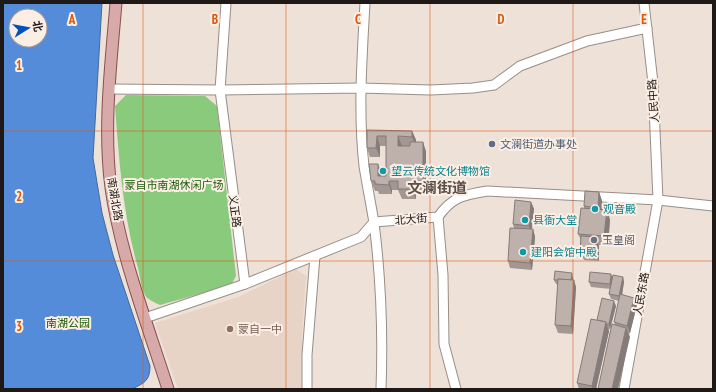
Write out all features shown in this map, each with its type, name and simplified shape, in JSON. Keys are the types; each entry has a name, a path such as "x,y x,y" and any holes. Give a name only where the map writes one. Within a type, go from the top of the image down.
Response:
{"main road":[{"name":"南湖北路","path":"116,3 109,89 108,136 111,188 121,234 145,318 168,389"}],"street":[{"name":"义正路","path":"226,3 220,90 245,284"},
{"path":"365,3 360,88 364,166 374,222 379,276 382,335 381,389"},
{"name":"人民中路","path":"644,3 653,91 658,200"},
{"path":"109,89 220,90 360,88 431,90 494,85 520,66 586,41 647,28"},
{"name":"北大街","path":"374,222 438,217 446,205 457,198 468,194 487,191 658,200 713,206"},
{"name":"人民东路","path":"624,389 658,200"},
{"path":"438,217 443,275 444,344 456,389"},
{"path":"145,318 245,284 361,238 374,222"},
{"path":"307,389 307,347 315,256"}],"shaded area":[{"name":"蒙自一中","path":"296,269 306,276 302,335 302,389 178,389 155,323 238,297"}],"green space":[{"name":"蒙自市南湖休闲广场","path":"126,95 205,96 217,106 236,276 231,285 160,305 146,297 133,248 125,208 120,167 115,106"}],"water":[{"name":"南湖公园","path":"3,3 102,3 93,158 102,213 113,255 150,366 148,378 143,383 132,389 3,389"}],"building":[{"path":"367,130 412,131 412,137 398,136 398,146 410,146 410,142 423,142 423,181 413,181 412,189 398,189 398,181 389,181 389,185 375,184 375,181 371,181 369,164 378,164 378,176 386,176 386,136 377,136 376,148 367,148"},
{"path":"585,191 599,192 598,208 584,206"},
{"path":"515,200 531,202 529,226 513,224"},
{"path":"581,208 607,210 604,236 578,234"},
{"name":"建阳会馆中殿","path":"510,228 533,229 530,263 508,261"},
{"path":"581,236 596,237 595,252 580,251"},
{"path":"555,271 572,273 571,280 554,280"},
{"path":"590,272 611,274 610,284 589,282"},
{"path":"613,275 623,277 619,296 609,294"},
{"path":"558,279 574,280 571,326 555,325"},
{"path":"620,294 634,298 627,326 614,322"},
{"path":"602,298 614,301 609,324 597,320"},
{"path":"591,319 606,322 592,386 577,383"},
{"path":"612,324 626,328 612,389 598,389"}],"place":[{"name":"文澜街道办事处","path":"492,144"},
{"name":"望云传统文化博物馆","path":"383,171"},
{"name":"观音殿","path":"595,209"},
{"name":"县衙大堂","path":"525,220"},
{"name":"玉皇阁","path":"594,240"},
{"name":"建阳会馆中殿","path":"523,252"},
{"name":"蒙自一中","path":"230,329"}],"district":[{"name":"文澜街道","path":"437,188"}]}
